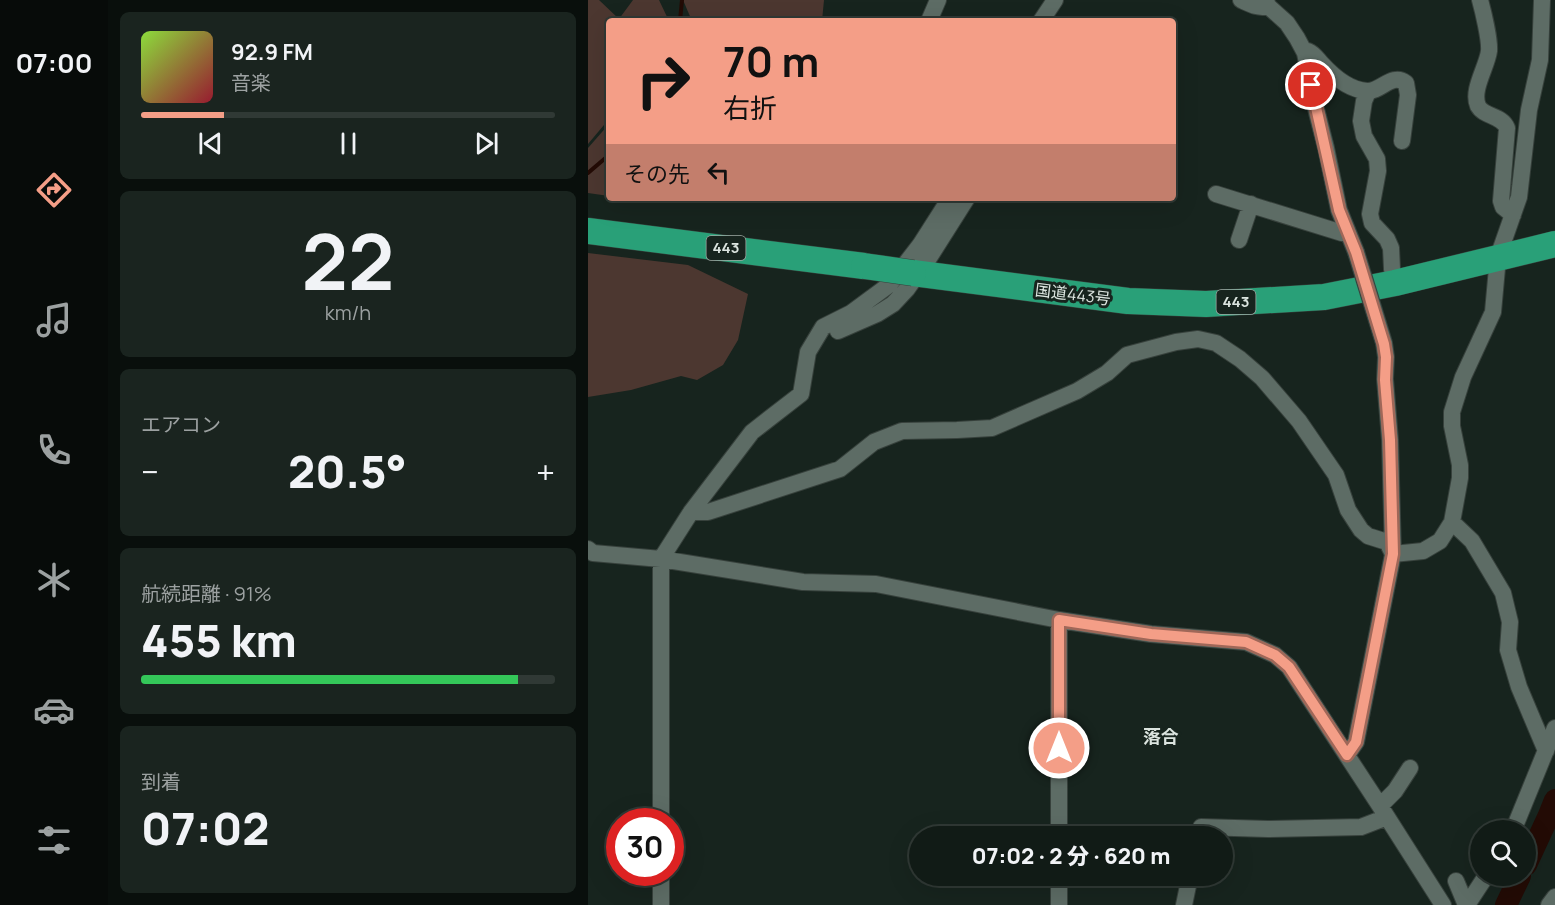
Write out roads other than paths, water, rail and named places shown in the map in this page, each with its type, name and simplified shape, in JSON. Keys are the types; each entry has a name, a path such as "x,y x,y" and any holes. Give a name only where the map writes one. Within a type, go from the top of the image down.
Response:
{"highway":[{"name":"国道443号","path":"588,231 1128,301 1206,304 1324,297 1395,283 1555,244"}],"street":[{"path":"930,18 938,0"},
{"path":"1043,18 1053,0"},
{"path":"1241,0 1263,8 1267,3 1287,23 1305,53 1339,210 1356,252 1386,357 1385,380 1390,440 1393,554 1356,742 1347,755"},
{"path":"1480,0 1489,49 1476,98 1481,110 1505,122 1507,128 1500,201 1503,207 1513,215"},
{"path":"1393,554 1424,551 1440,541 1452,522 1460,478 1460,465 1452,426 1452,412 1463,377 1493,312 1498,257 1519,197 1529,110 1540,60 1542,0"},
{"path":"1305,53 1308,51 1314,54 1321,64 1342,81 1368,92 1396,79 1406,83 1408,95 1402,141"},
{"path":"1368,92 1361,121 1364,136 1377,159 1378,171 1371,214 1372,223 1387,239 1391,248 1395,283"},
{"path":"1216,194 1348,233"},
{"path":"801,394 808,352 824,327 851,313 890,285 920,245 948,201"},
{"path":"661,808 661,559 691,512 752,432 801,394 812,382 820,346 834,333 877,314 893,304 929,258 965,201"},
{"path":"1239,240 1251,204"},
{"path":"691,512 708,512 840,470 874,442 902,431 992,428 1077,391 1107,373 1127,355 1176,342 1198,339 1216,343 1262,378 1299,421 1336,475 1348,510 1361,530 1368,536 1387,542 1393,554"},
{"path":"1452,522 1472,541 1503,593 1510,622 1508,650 1545,751"},
{"path":"590,552 661,559 803,582 876,584 1059,620 1151,634 1246,642 1275,655 1289,667 1443,905"},
{"path":"1059,620 1059,826"},
{"path":"1517,820 1555,728"},
{"path":"1233,828 1361,827 1384,811 1410,768"},
{"path":"1456,881 1467,905"},
{"path":"661,886 661,905"},
{"path":"1059,886 1059,905"},
{"path":"1184,905 1188,886"},
{"path":"1467,905 1479,886"},
{"path":"1550,905 1555,897"}],"waterway":[{"path":"680,18 682,0"},
{"path":"588,173 606,158"},
{"path":"1536,843 1555,800"},
{"path":"1549,815 1555,815"},
{"path":"1506,905 1515,886"}],"district":[{"name":"落合","path":"1161,737"}]}
